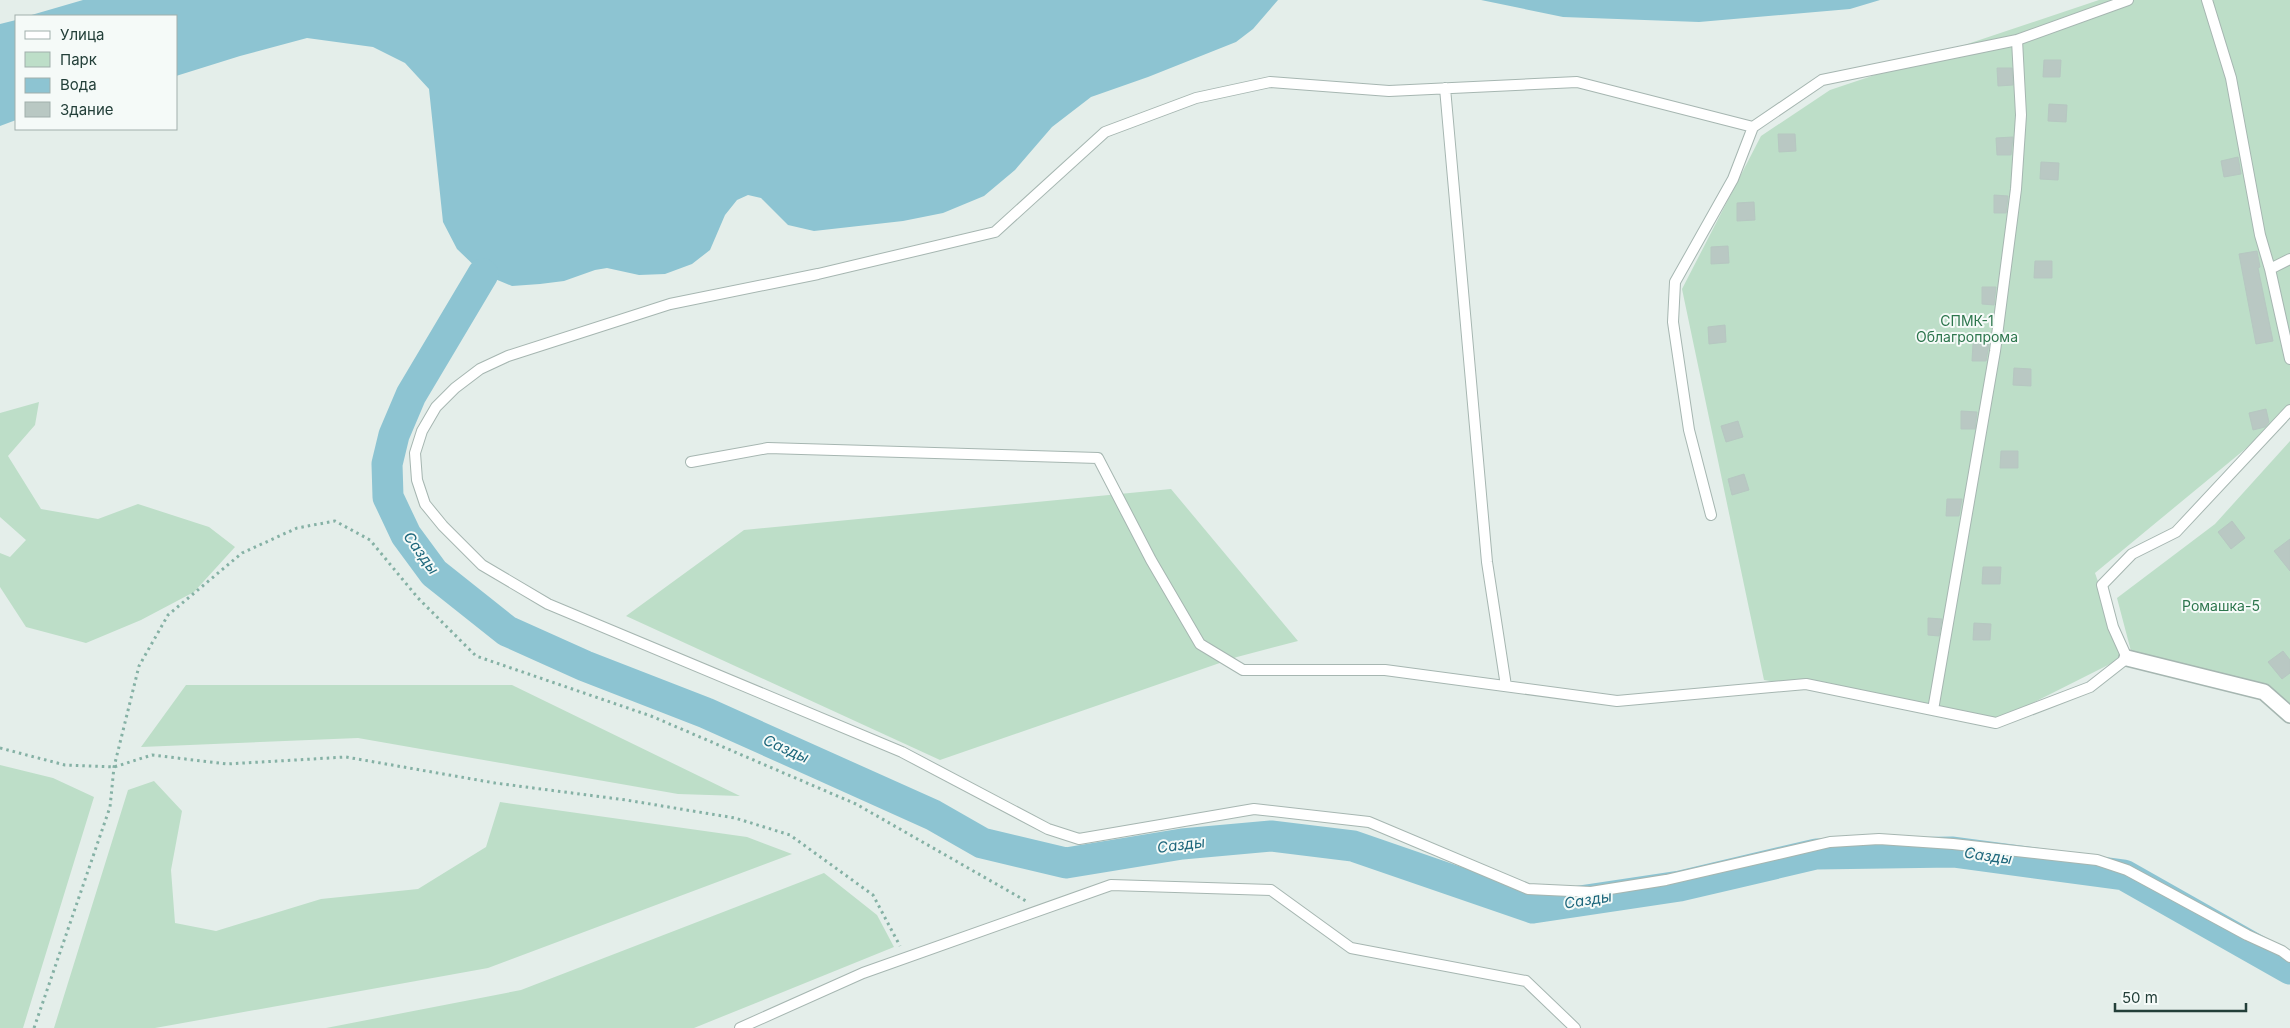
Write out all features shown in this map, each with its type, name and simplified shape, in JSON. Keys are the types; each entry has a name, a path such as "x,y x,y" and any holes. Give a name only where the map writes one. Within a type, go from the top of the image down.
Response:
{"street":[{"path":"2127,658 2264,692 2290,715"}],"lane":[{"path":"1711,515 1689,430 1673,322 1675,282 1733,179 1753,128 1822,80 2017,40 2128,0"},
{"path":"2207,0 2231,78 2260,235 2270,269 2290,358"},
{"path":"1933,710 1995,351 2016,190 2021,115 2017,40"},
{"path":"1753,128 1577,82 1389,90 1270,82 1196,98 1105,132 994,232 818,274 670,304 508,356 480,369 455,388 436,407 422,431 415,453 418,480 425,504 443,526 482,565 548,604 902,752 1048,829 1080,839 1254,809 1274,811 1369,822 1528,890 1591,892 1666,880 1830,842 1878,839 1953,844 2097,860 2127,870 2247,935 2282,951 2290,957"},
{"path":"1445,88 1486,562 1506,686"},
{"path":"2270,269 2290,259"},
{"path":"691,462 768,448 1098,458 1151,560 1200,644 1243,670 1385,670 1617,701 1806,684 1996,724 2090,687 2127,658 2112,627 2102,585 2132,554 2176,532 2290,410"},
{"path":"740,1028 863,973 1111,885 1271,890 1351,948 1526,981 1574,1028"}],"path":[{"path":"34,1028 110,807 114,767 139,666 168,615 242,553 297,528 335,522 370,540 418,598 476,656 651,716 856,804 1041,910"},
{"path":"0,748 65,765 114,767 152,755 228,764 346,757 494,783 626,800 735,818 790,835 873,895 906,958"}],"green space":[{"name":"СПМК-1 Облагропрома","path":"2099,0 2290,0 2290,412 2095,573 2124,657 1997,721 1764,680 1682,289 1761,136 1830,90"},
{"path":"39,402 35,425 8,456 41,509 98,519 138,504 209,527 235,547 194,592 141,620 86,643 26,627 0,587 0,553 10,557 26,540 0,517 0,413"},
{"name":"Ромашка-5","path":"2290,441 2290,711 2267,689 2132,655 2117,598 2215,524"},
{"path":"1171,489 1298,641 1237,657 940,760 626,616 744,530"},
{"path":"186,685 512,685 740,796 678,794 358,738 141,747"},
{"path":"0,765 53,778 94,797 23,1028 0,1028"},
{"path":"154,781 182,811 171,870 175,923 216,931 321,899 418,889 486,847 500,802 747,837 792,854 488,968 155,1028 54,1028 128,790"},
{"path":"824,873 877,915 894,947 694,1028 326,1028 521,990"}],"water":[{"path":"83,0 1278,0 1253,29 1236,42 1148,77 1091,97 1052,127 1015,170 984,196 943,213 903,221 814,231 788,225 761,198 748,195 737,200 725,215 710,250 692,264 665,274 639,275 607,268 595,270 564,281 512,286 483,274 457,249 443,222 429,89 405,63 373,47 307,38 178,75 178,15 31,15"},
{"path":"1481,0 1880,0 1850,9 1699,22 1563,17"},
{"path":"15,20 15,120 0,126 0,24"}],"building":[{"path":"2044,60 2061,60 2060,77 2043,77"},
{"path":"1997,68 2012,68 2013,85 1998,86"},
{"path":"2049,104 2067,105 2066,122 2048,121"},
{"path":"1778,134 1795,134 1796,151 1779,152"},
{"path":"2013,137 2011,155 1997,155 1996,138"},
{"path":"2238,157 2241,174 2224,177 2221,161"},
{"path":"2041,162 2059,163 2058,180 2040,179"},
{"path":"1994,195 2008,196 2006,213 1994,213"},
{"path":"1754,202 1755,220 1737,221 1737,203"},
{"path":"1728,246 1729,263 1711,264 1711,247"},
{"path":"2257,251 2260,267 2258,268 2273,341 2256,344 2239,254"},
{"path":"2035,261 2052,261 2052,278 2034,278"},
{"path":"1982,287 1996,287 1994,305 1982,304"},
{"path":"1725,325 1726,342 1709,344 1708,327"},
{"path":"1973,344 1989,344 1986,361 1972,361"},
{"path":"2014,368 2031,369 2031,386 2013,385"},
{"path":"2266,409 2269,422 2265,427 2253,430 2249,413"},
{"path":"1961,411 1977,412 1975,429 1961,429"},
{"path":"1738,421 1743,437 1726,442 1721,426"},
{"path":"2001,451 2018,451 2018,468 2000,468"},
{"path":"1744,474 1749,490 1732,495 1728,479"},
{"path":"1947,499 1962,499 1959,516 1946,516"},
{"path":"2232,521 2245,538 2231,549 2218,532"},
{"path":"2290,539 2290,571 2274,551"},
{"path":"1983,567 2001,567 2000,584 1982,584"},
{"path":"1928,618 1942,619 1939,636 1928,635"},
{"path":"1974,623 1991,624 1990,640 1973,640"},
{"path":"2283,651 2290,660 2290,673 2282,679 2268,662"}],"waterway":[{"name":"Сазды","path":"483,274 411,395 394,435 387,464 388,497 406,535 434,573 507,631 585,666 706,713 933,815 982,843 1066,863 1182,844 1271,836 1353,846 1533,908 1680,886 1816,854 1953,852 2124,875 2290,969"}]}
